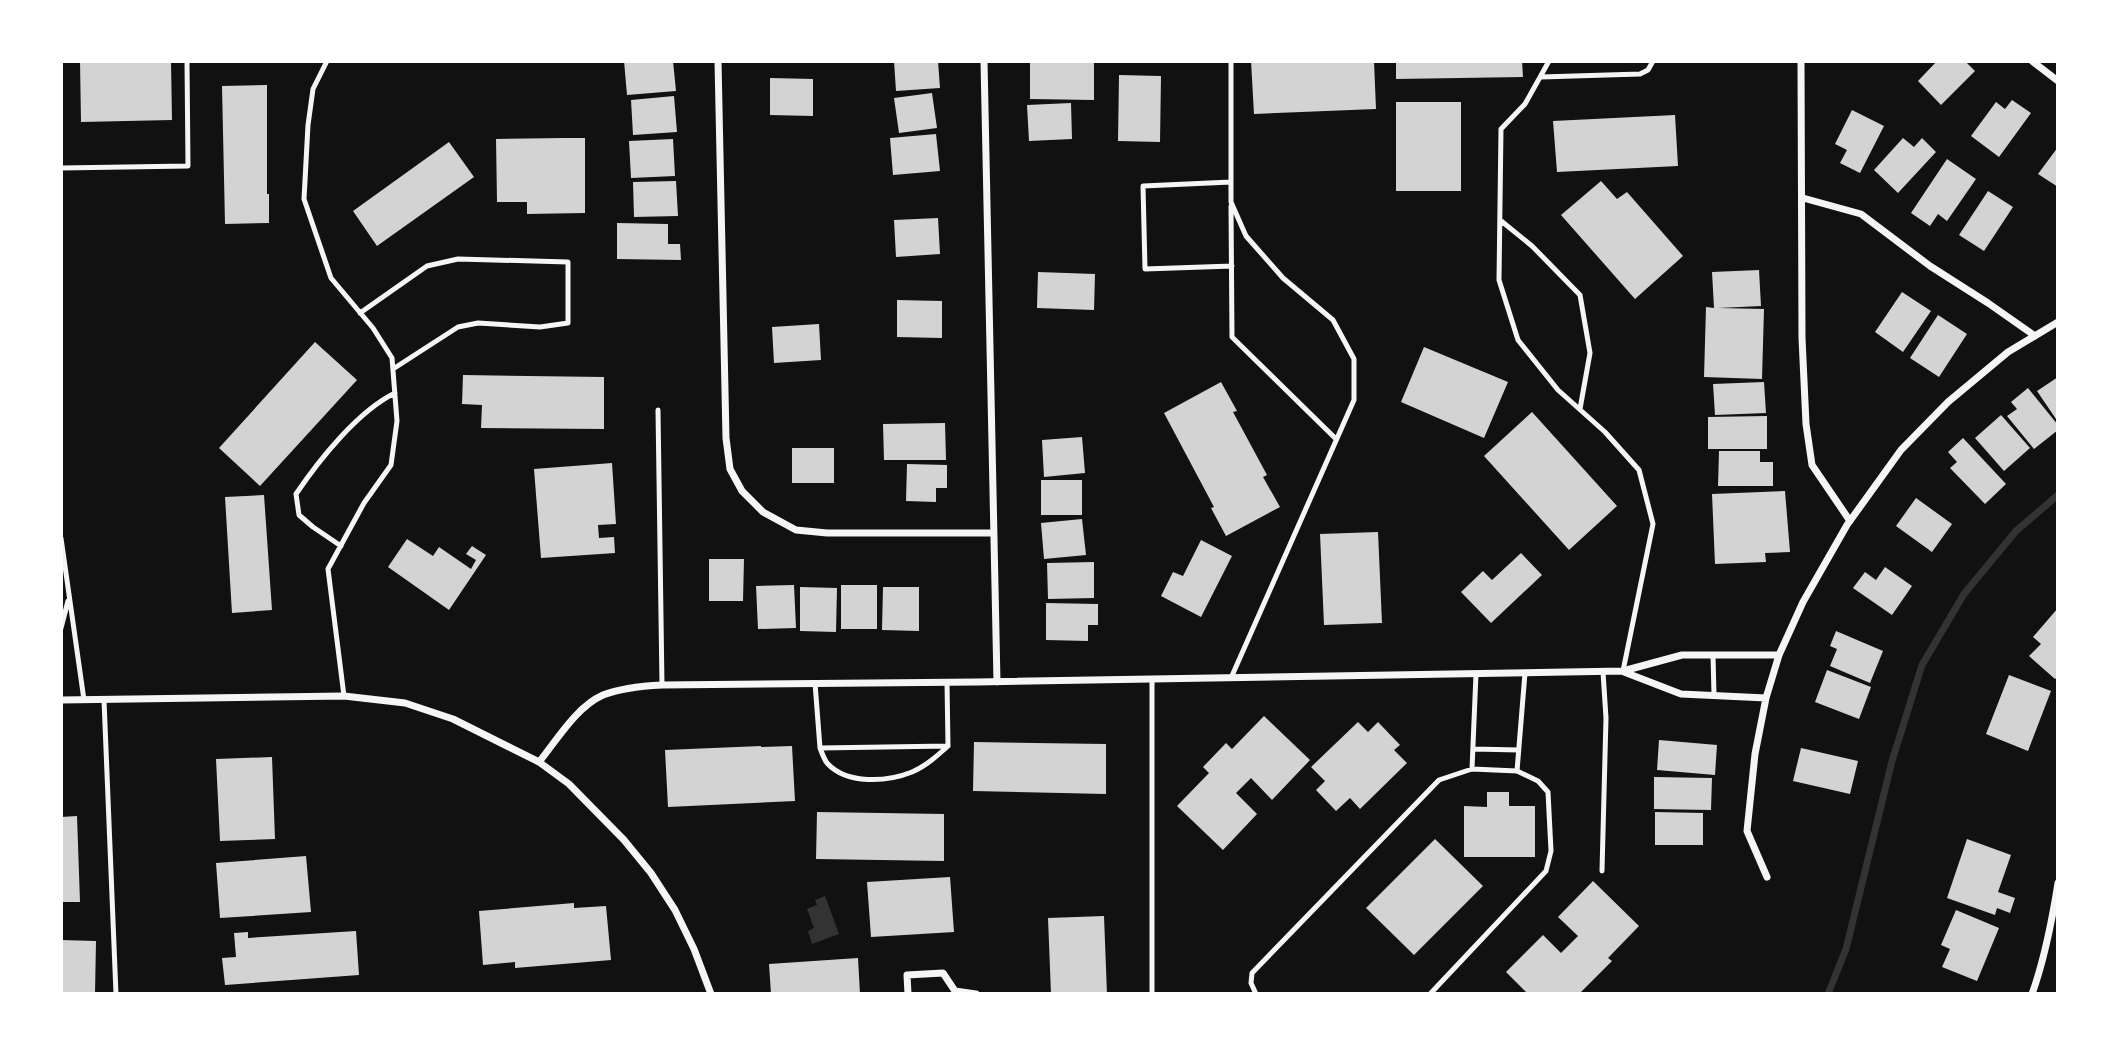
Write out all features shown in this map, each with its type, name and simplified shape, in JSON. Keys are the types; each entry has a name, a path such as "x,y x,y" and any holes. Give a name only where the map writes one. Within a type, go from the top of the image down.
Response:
{"street":[{"path":"718,61 726,438 730,469 742,491 762,512 796,530 827,533 993,533"},
{"path":"984,61 997,682"},
{"path":"1801,61 1802,338 1806,424 1812,465 1850,521"},
{"path":"2032,61 2058,81"},
{"path":"1803,198 1861,214 1930,266 2035,336"},
{"path":"1767,877 1747,831 1755,754 1766,698 1779,655 1803,603 1850,521 1901,450 1948,402 2008,352 2058,322"},
{"path":"539,762 580,712 601,696 634,687 1604,672 1623,671 1682,655 1779,655"},
{"path":"1623,671 1681,694 1766,698"},
{"path":"61,700 344,696 405,704 453,719 539,762 569,784 624,840 651,873 674,910 694,949 711,994"},
{"path":"2032,994 2053,920 2058,883"},
{"path":"908,994 907,975 943,973 955,991 976,994"}],"lane":[{"path":"61,168 188,166 187,61"},
{"path":"327,61 313,89 304,199 331,278 393,358 397,421 391,465 364,503 328,569 344,696"},
{"path":"1231,61 1232,337 1336,439"},
{"path":"1549,61 1525,104 1501,129 1499,280 1518,340 1558,390 1605,432 1639,470 1653,524 1623,671"},
{"path":"1541,78 1640,74 1648,71 1653,61"},
{"path":"1231,182 1143,186 1145,269 1231,266"},
{"path":"1231,202 1246,236 1283,278 1333,320 1354,359 1354,400 1231,678"},
{"path":"1500,220 1532,246 1580,295 1590,353 1580,409"},
{"path":"360,313 427,266 458,259 568,262 568,323 540,327 478,323 458,327 393,369"},
{"path":"341,546 299,515 296,494 316,465 359,420 382,399 395,393"},
{"path":"658,410 662,685"},
{"path":"61,538 84,700"},
{"path":"61,628 68,598"},
{"path":"1713,655 1714,695"},
{"path":"1602,871 1606,718 1604,672"},
{"path":"1517,771 1525,673"},
{"path":"1472,769 1476,674"},
{"path":"1152,679 1152,994"},
{"path":"815,683 820,748 827,762 843,775 859,779 883,779 911,772 932,760 948,746 947,682"},
{"path":"104,700 116,994"},
{"path":"820,748 948,746"},
{"path":"1473,749 1519,750"},
{"path":"1256,994 1251,983 1252,973 1439,780 1472,769 1517,771 1538,782 1548,792 1551,851 1546,871 1430,994"}],"shaded area":[{"path":"825,896 839,934 812,944 808,931 814,928 807,909 817,905 815,900"}],"building":[{"path":"80,61 171,61 172,120 81,122"},
{"path":"624,61 673,61 676,91 627,95"},
{"path":"894,61 938,61 940,88 896,91"},
{"path":"1251,61 1374,61 1376,109 1254,114"},
{"path":"1396,61 1522,61 1523,77 1396,79"},
{"path":"1937,61 1965,61 1975,71 1941,105 1918,81"},
{"path":"1030,62 1094,63 1094,100 1030,99"},
{"path":"1119,75 1161,76 1160,142 1118,141"},
{"path":"770,78 813,79 813,116 770,115"},
{"path":"267,85 269,223 225,224 222,86"},
{"path":"932,93 937,128 899,133 894,98"},
{"path":"674,96 677,132 633,135 631,100"},
{"path":"2012,100 2031,113 1999,157 1971,136 1996,102 2005,109"},
{"path":"1396,102 1461,102 1461,191 1396,191"},
{"path":"1071,103 1072,139 1029,141 1027,105"},
{"path":"1852,110 1884,126 1860,173 1840,163 1847,150 1835,144"},
{"path":"1675,115 1678,166 1557,172 1553,121"},
{"path":"936,134 940,171 893,175 890,138"},
{"path":"585,138 585,213 527,214 527,202 497,202 496,139"},
{"path":"1903,138 1914,147 1922,138 1936,152 1898,193 1874,170"},
{"path":"673,139 675,176 631,178 629,141"},
{"path":"449,142 474,177 377,246 353,211"},
{"path":"2058,147 2058,187 2038,174"},
{"path":"1947,159 1976,179 1947,221 1938,214 1930,226 1911,213"},
{"path":"676,181 678,216 634,217 633,182"},
{"path":"1601,181 1617,199 1627,192 1683,256 1635,299 1561,215"},
{"path":"1988,191 2013,207 1984,251 1959,235"},
{"path":"938,218 940,254 896,257 894,220"},
{"path":"617,223 668,224 668,244 680,244 681,260 617,259"},
{"path":"1759,270 1761,306 1718,308 1764,309 1762,379 1704,377 1706,307 1714,308 1712,272"},
{"path":"1038,272 1095,274 1094,310 1037,308"},
{"path":"1902,292 1931,311 1903,352 1875,332"},
{"path":"897,300 942,301 942,338 897,337"},
{"path":"1938,315 1967,334 1939,377 1910,358"},
{"path":"819,324 821,360 774,363 772,327"},
{"path":"315,342 357,380 260,486 219,448"},
{"path":"1424,347 1508,382 1484,438 1401,402"},
{"path":"463,375 604,377 604,429 481,428 482,405 462,404"},
{"path":"2058,377 2058,422 2037,391"},
{"path":"1221,382 1237,411 1233,412 1267,475 1263,477 1280,507 1226,536 1211,508 1214,507 1164,413"},
{"path":"1764,382 1766,413 1715,415 1713,384"},
{"path":"2028,388 2058,425 2058,430 2034,449 2007,416 2017,409 2011,402"},
{"path":"1532,412 1617,506 1569,550 1484,456"},
{"path":"2001,415 2030,448 2004,471 1975,438"},
{"path":"1767,416 1767,449 1708,449 1708,417"},
{"path":"945,423 946,460 884,460 883,424"},
{"path":"1082,437 1085,473 1044,477 1042,440"},
{"path":"1963,438 2006,484 1985,504 1950,468 1957,462 1948,452"},
{"path":"792,448 834,448 834,483 792,483"},
{"path":"1719,451 1760,451 1760,462 1773,462 1773,486 1718,486"},
{"path":"612,463 616,524 598,525 599,538 614,537 615,553 541,558 534,469"},
{"path":"907,464 947,465 947,488 936,488 936,502 906,501"},
{"path":"1041,480 1082,480 1082,515 1041,515"},
{"path":"1785,491 1790,552 1765,553 1766,562 1715,564 1712,494"},
{"path":"264,495 272,610 232,613 225,497"},
{"path":"1916,498 1952,524 1932,552 1896,526"},
{"path":"1082,519 1086,555 1044,559 1041,523"},
{"path":"1378,532 1382,623 1324,625 1320,534"},
{"path":"407,539 433,556 439,547 471,569 476,560 466,554 472,546 486,555 449,610 388,567"},
{"path":"1201,540 1232,556 1201,617 1161,596 1173,572 1183,576"},
{"path":"1521,553 1542,575 1491,623 1461,592 1483,571 1492,580"},
{"path":"709,559 744,559 743,601 709,601"},
{"path":"1094,562 1094,598 1048,599 1047,563"},
{"path":"1885,567 1912,586 1892,615 1853,588 1865,572 1876,580"},
{"path":"794,585 796,628 758,629 756,586"},
{"path":"841,585 877,585 877,629 841,629"},
{"path":"800,587 837,588 836,632 800,631"},
{"path":"883,587 919,587 919,631 882,630"},
{"path":"1046,603 1098,604 1098,625 1088,625 1088,641 1046,640"},
{"path":"2058,608 2058,676 2055,679 2029,656 2041,644 2033,637"},
{"path":"1836,631 1883,651 1870,683 1830,666 1837,649 1830,646"},
{"path":"1827,670 1871,687 1859,719 1815,702"},
{"path":"2009,675 2051,691 2028,751 1986,734"},
{"path":"1264,716 1310,760 1272,800 1251,778 1236,793 1257,814 1223,850 1177,806 1209,773 1203,767 1226,743 1232,749"},
{"path":"1358,722 1368,732 1378,722 1400,745 1394,750 1407,763 1360,809 1350,798 1336,811 1316,790 1325,781 1311,767"},
{"path":"1659,740 1717,745 1715,775 1657,770"},
{"path":"974,742 1106,744 1106,794 973,791"},
{"path":"792,746 795,801 668,807 665,750"},
{"path":"1801,748 1858,761 1850,794 1793,781"},
{"path":"272,757 275,839 220,841 216,759"},
{"path":"1654,777 1712,778 1711,810 1654,809"},
{"path":"1487,792 1509,792 1509,806 1535,806 1535,857 1464,857 1464,806 1487,807"},
{"path":"817,812 944,814 944,861 816,859"},
{"path":"1655,812 1703,813 1703,845 1655,845"},
{"path":"77,816 80,902 61,902 61,817"},
{"path":"1435,839 1483,886 1414,955 1366,908"},
{"path":"1967,839 2011,855 1998,892 2015,898 2010,913 1997,908 1995,915 1947,898"},
{"path":"306,856 311,912 220,918 216,863"},
{"path":"950,877 954,932 871,937 867,882"},
{"path":"1593,881 1639,926 1608,958 1612,961 1579,994 1528,994 1506,972 1543,935 1561,953 1578,936 1558,917"},
{"path":"574,903 574,908 606,906 611,960 515,968 515,962 483,965 479,911"},
{"path":"1956,910 1999,928 1977,981 1942,967 1950,949 1941,945"},
{"path":"1104,916 1107,994 1051,994 1048,918"},
{"path":"356,931 359,975 225,985 222,958 236,957 234,933 248,932 248,938"},
{"path":"61,940 96,941 95,994 61,994"},
{"path":"858,958 860,994 771,994 769,964"}],"waterway":[{"path":"1828,994 1846,949 1892,761 1922,665 1964,594 2016,531 2058,495"}]}
